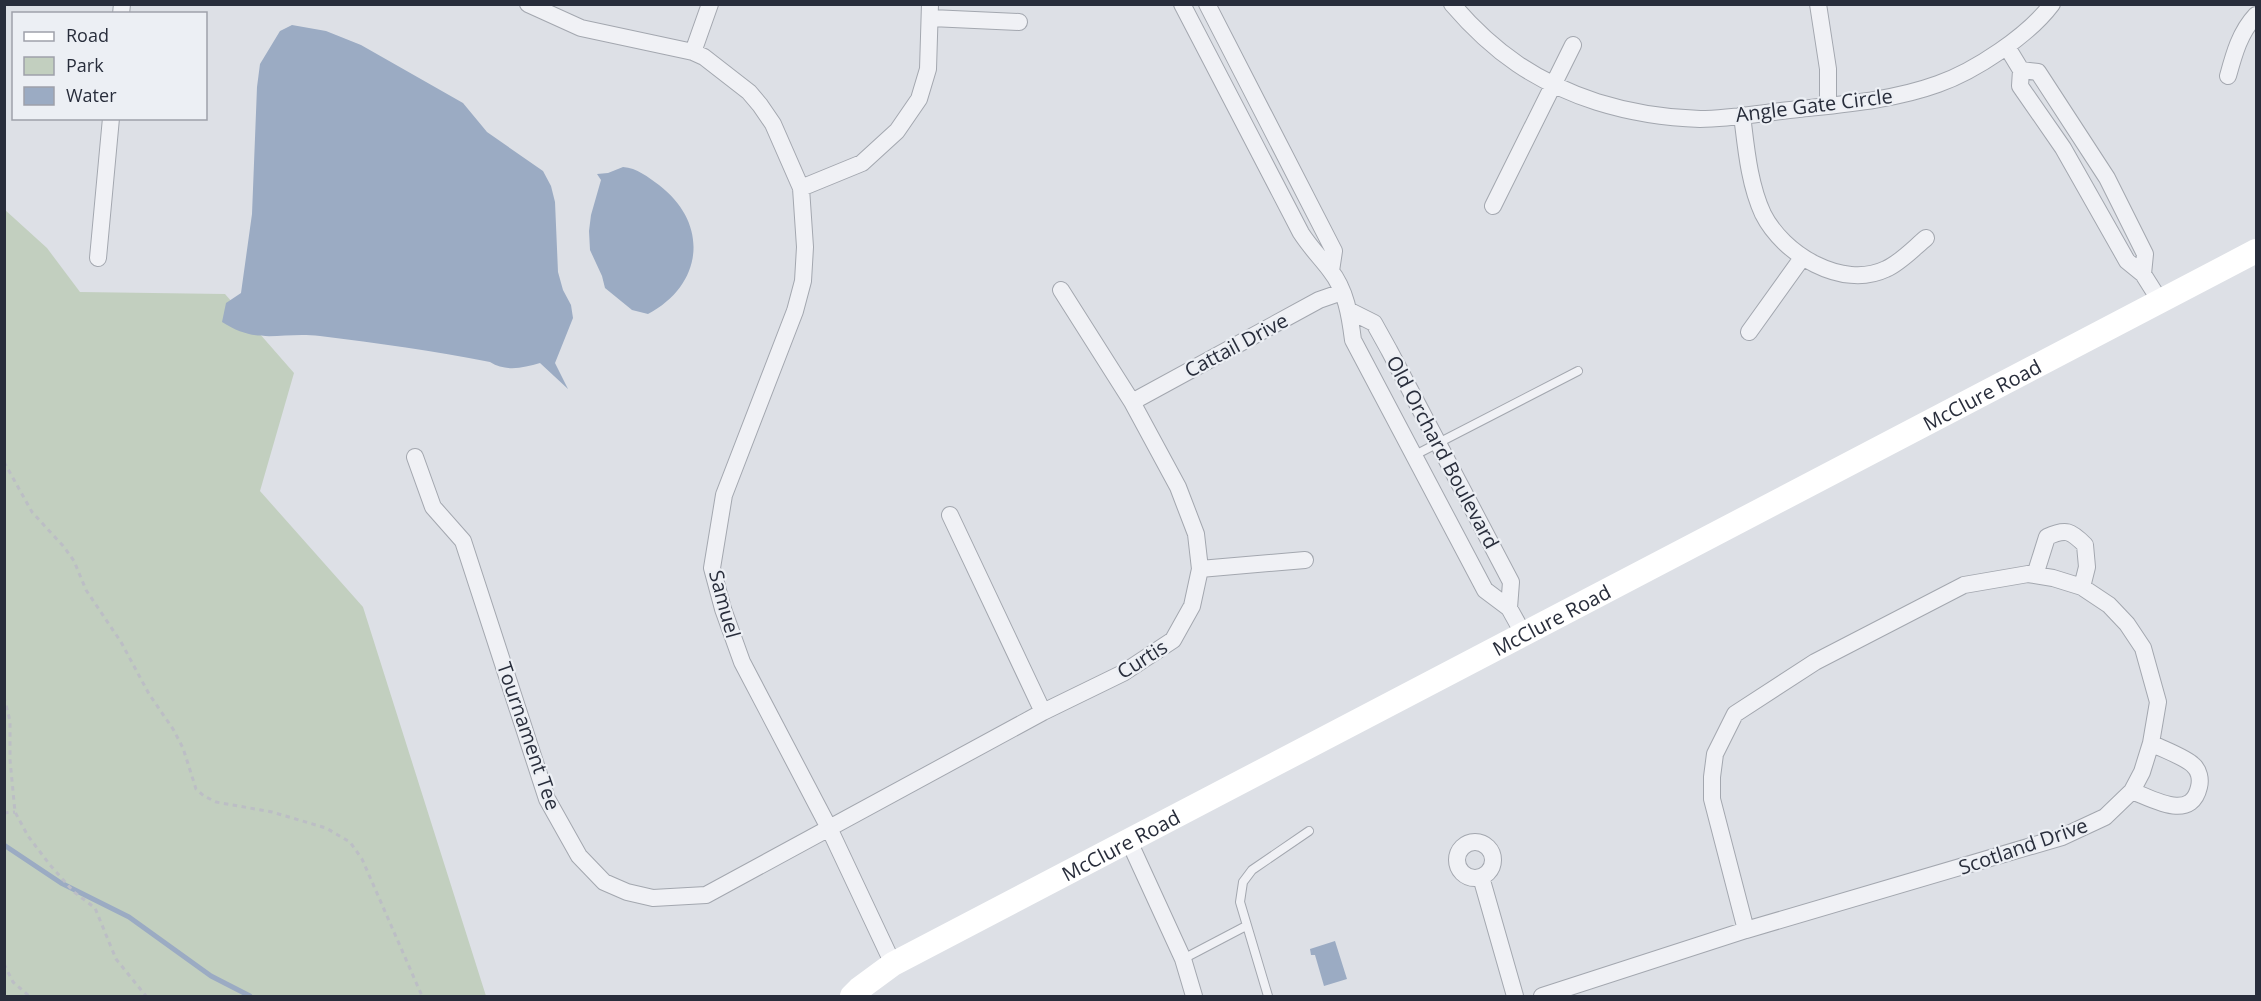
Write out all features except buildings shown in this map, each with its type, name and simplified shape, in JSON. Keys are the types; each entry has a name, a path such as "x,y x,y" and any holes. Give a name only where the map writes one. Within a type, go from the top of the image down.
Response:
{"street":[{"path":"528,4 581,28 693,52 710,4"},
{"name":"Old Orchard Boulevard","path":"1182,4 1301,233 1312,251 1331,271 1342,292 1350,311 1353,340 1485,590 1509,608 1524,635"},
{"name":"Old Orchard Boulevard","path":"1207,4 1334,251 1331,271"},
{"name":"Angle Gate Circle","path":"1452,4 1475,31 1510,61 1554,85 1598,102 1664,116 1701,119 1828,106 1894,96 1938,84 1975,67 2007,47 2052,4"},
{"path":"1818,4 1828,69 1828,106"},
{"path":"801,188 862,162 897,131 919,99 928,69 930,11 1019,22"},
{"path":"2228,76 2237,43 2256,15"},
{"path":"1493,206 1573,45"},
{"path":"2007,47 2021,70 2020,86 2063,148 2127,261 2143,274 2160,301"},
{"name":"Samuel","path":"693,52 704,57 749,92 773,124 801,188 805,247 802,281 788,331 724,495 712,568 723,609 742,662 829,828 893,964"},
{"path":"1742,115 1746,150 1764,215 1780,236 1802,258 1832,272 1857,276 1886,269 1926,238"},
{"path":"98,258 111,120"},
{"name":"McClure Road","path":"852,996 893,964 1128,839 1524,635 2256,251"},
{"path":"1749,332 1802,258"},
{"name":"Curtis","path":"829,828 1043,712 1122,673 1173,640 1192,606 1200,569 1196,534 1178,487 1132,402 1061,290"},
{"name":"Cattail Drive","path":"1132,402 1319,300 1342,292"},
{"name":"Old Orchard Boulevard","path":"1350,311 1374,323 1439,444 1511,582 1509,608"},
{"name":"Tournament Tee","path":"415,457 433,507 463,541 547,799 579,856 604,882 627,892 653,898 706,895 829,828"},
{"path":"950,515 1043,712"},
{"path":"2035,575 2047,537 2060,531 2073,533 2085,545 2087,567 2082,587"},
{"path":"1200,569 1305,560"},
{"name":"Scotland Drive","path":"1542,996 1746,930 2062,837 2105,817 2132,791 2142,772 2151,743 2158,702 2143,648 2127,624 2109,605 2082,587 2053,578 2028,574 1964,585 1815,662 1735,714 1715,754 1712,799 1746,930"},
{"path":"2132,791 2169,807 2181,807 2193,801 2199,787 2200,775 2193,765 2151,743"},
{"path":"1128,839 1183,959 1194,996"},
{"path":"1481,877 1515,996"}],"lane":[{"path":"1415,455 1578,371"},
{"path":"1268,996 1240,902 1243,882 1252,870 1308,831"},
{"path":"1183,959 1246,926"}],"path":[{"path":"4,462 32,512 75,561 86,590 121,642 149,694 173,729 183,748 196,789 216,802 272,812 312,823 350,842 362,859 422,996"},
{"path":"4,697 10,721 10,760 15,812 28,836 50,865 74,892 95,908 117,959 146,996"},
{"path":"4,813 15,812"},
{"path":"4,964 13,982 28,996"}],"green space":[{"path":"4,209 47,248 80,292 225,294 294,373 260,491 363,607 486,996 5,996"}],"water":[{"path":"292,25 326,31 361,45 463,103 487,132 543,171 551,186 555,202 558,272 563,290 571,305 573,318 555,363 568,389 540,363 521,368 508,368 448,354 342,339 306,335 259,336 247,334 222,322 226,303 241,293 252,214 260,64 280,31"},
{"path":"623,167 633,169 659,185 675,201 687,218 692,235 693,253 689,271 680,287 666,302 648,314 632,310 605,288 590,250 591,215 601,180 597,174 608,173"},
{"path":"1335,941 1347,979 1324,986 1315,955 1311,955 1310,949"}],"waterway":[{"path":"4,845 61,883 129,917 211,976 250,996"}]}
